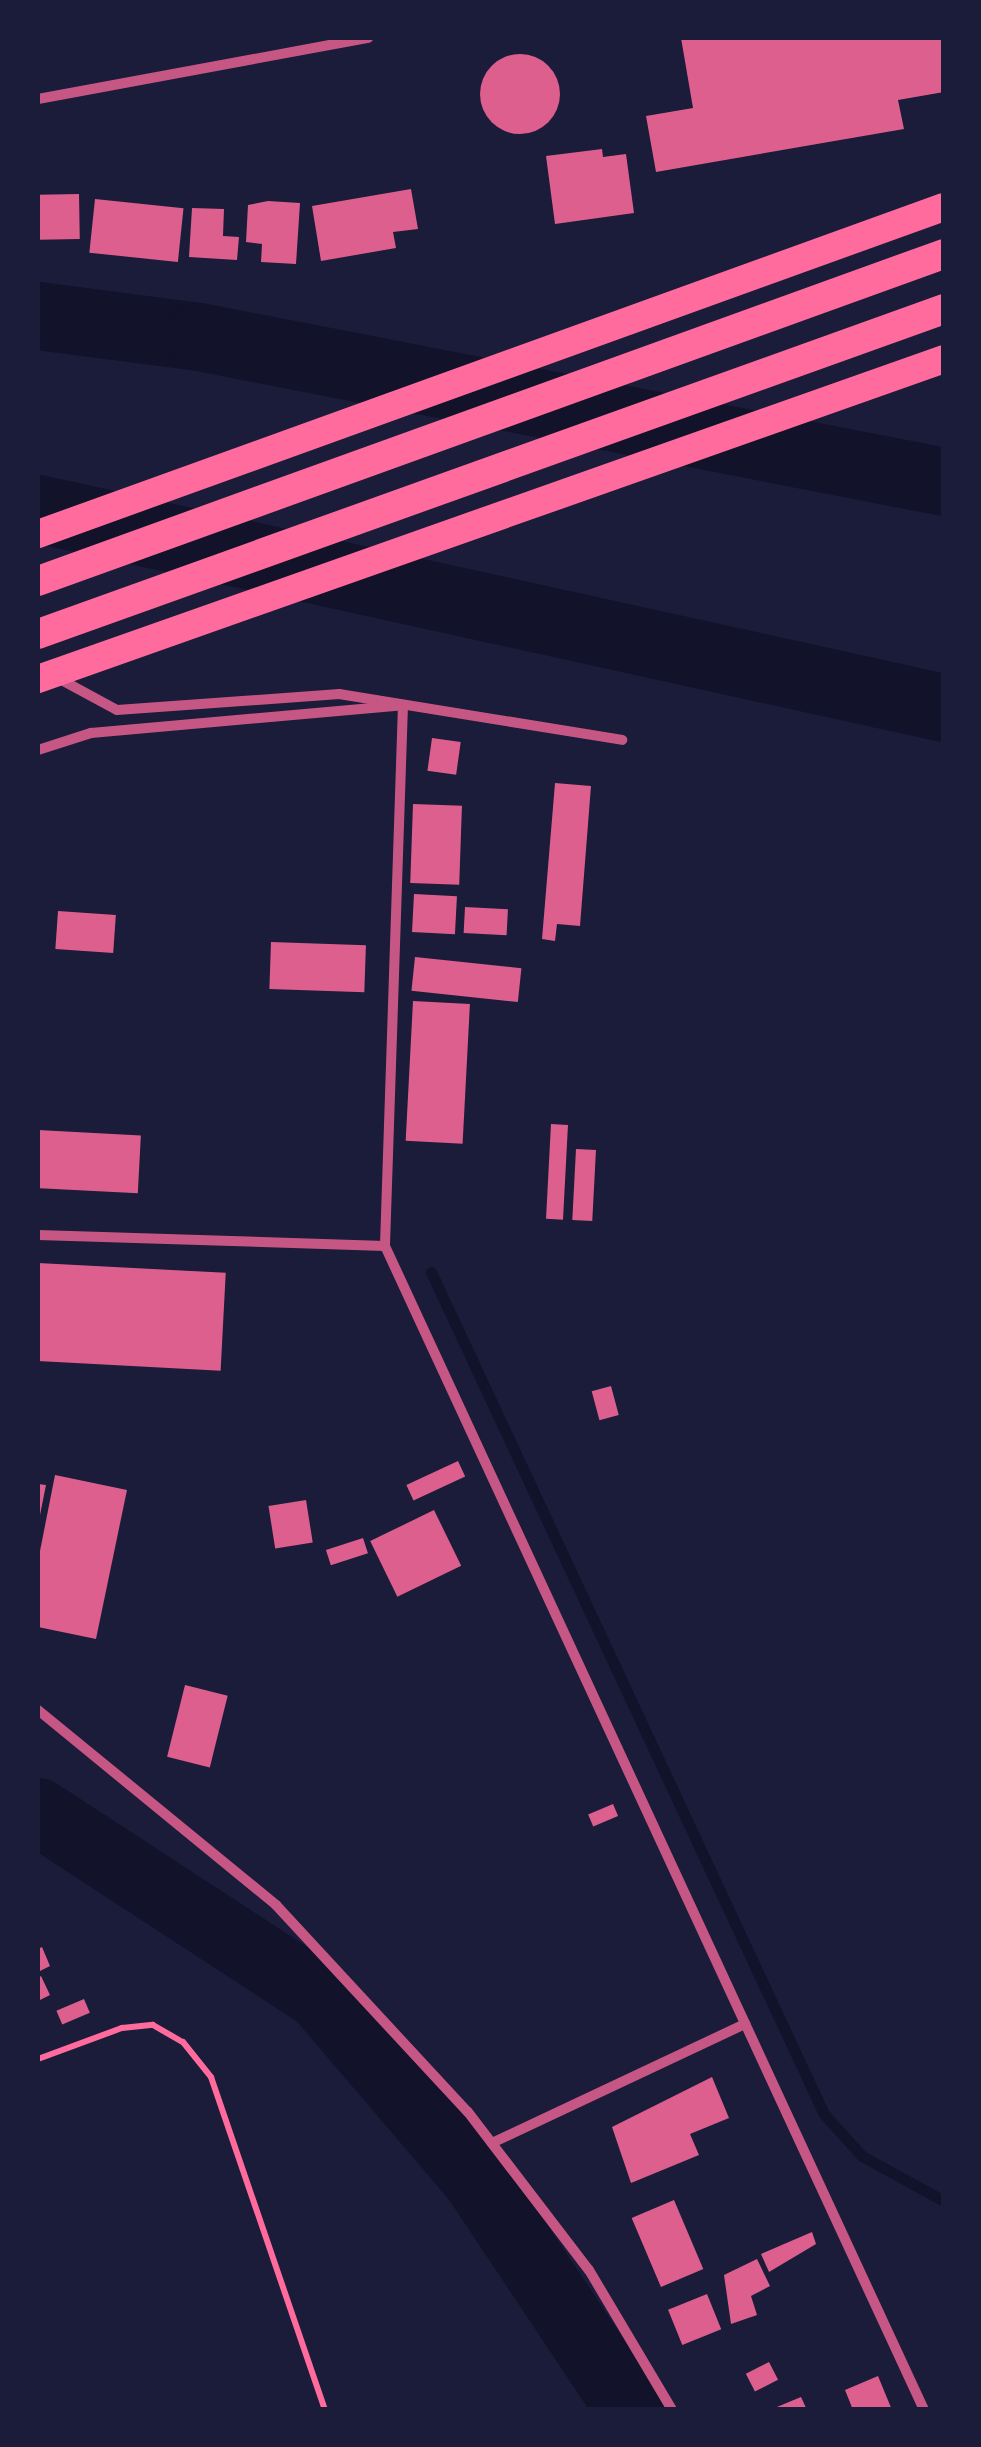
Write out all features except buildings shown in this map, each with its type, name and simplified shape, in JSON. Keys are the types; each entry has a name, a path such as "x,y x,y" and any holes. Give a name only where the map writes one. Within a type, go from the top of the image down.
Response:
{"highway":[{"path":"38,534 944,207"},
{"path":"38,581 944,254"},
{"path":"38,634 944,309"},
{"path":"44,676 944,359"}],"street":[{"path":"38,98 368,38"},
{"path":"44,676 118,710 339,694 622,740"},
{"path":"38,750 91,733 403,705"},
{"path":"403,705 385,1246 924,2410"},
{"path":"38,1235 385,1246"},
{"path":"38,1710 276,1905 492,2143 590,2270 672,2410"},
{"path":"492,2143 745,2024"}],"path":[{"path":"38,2059 122,2028 154,2025 183,2042 211,2077 325,2410"}],"waterway":[{"path":"38,316 199,337 944,482"},
{"path":"38,509 944,708"},
{"path":"431,1272 824,2114 862,2156 944,2201"},
{"path":"38,1812 319,1995 476,2179 630,2410"}]}
